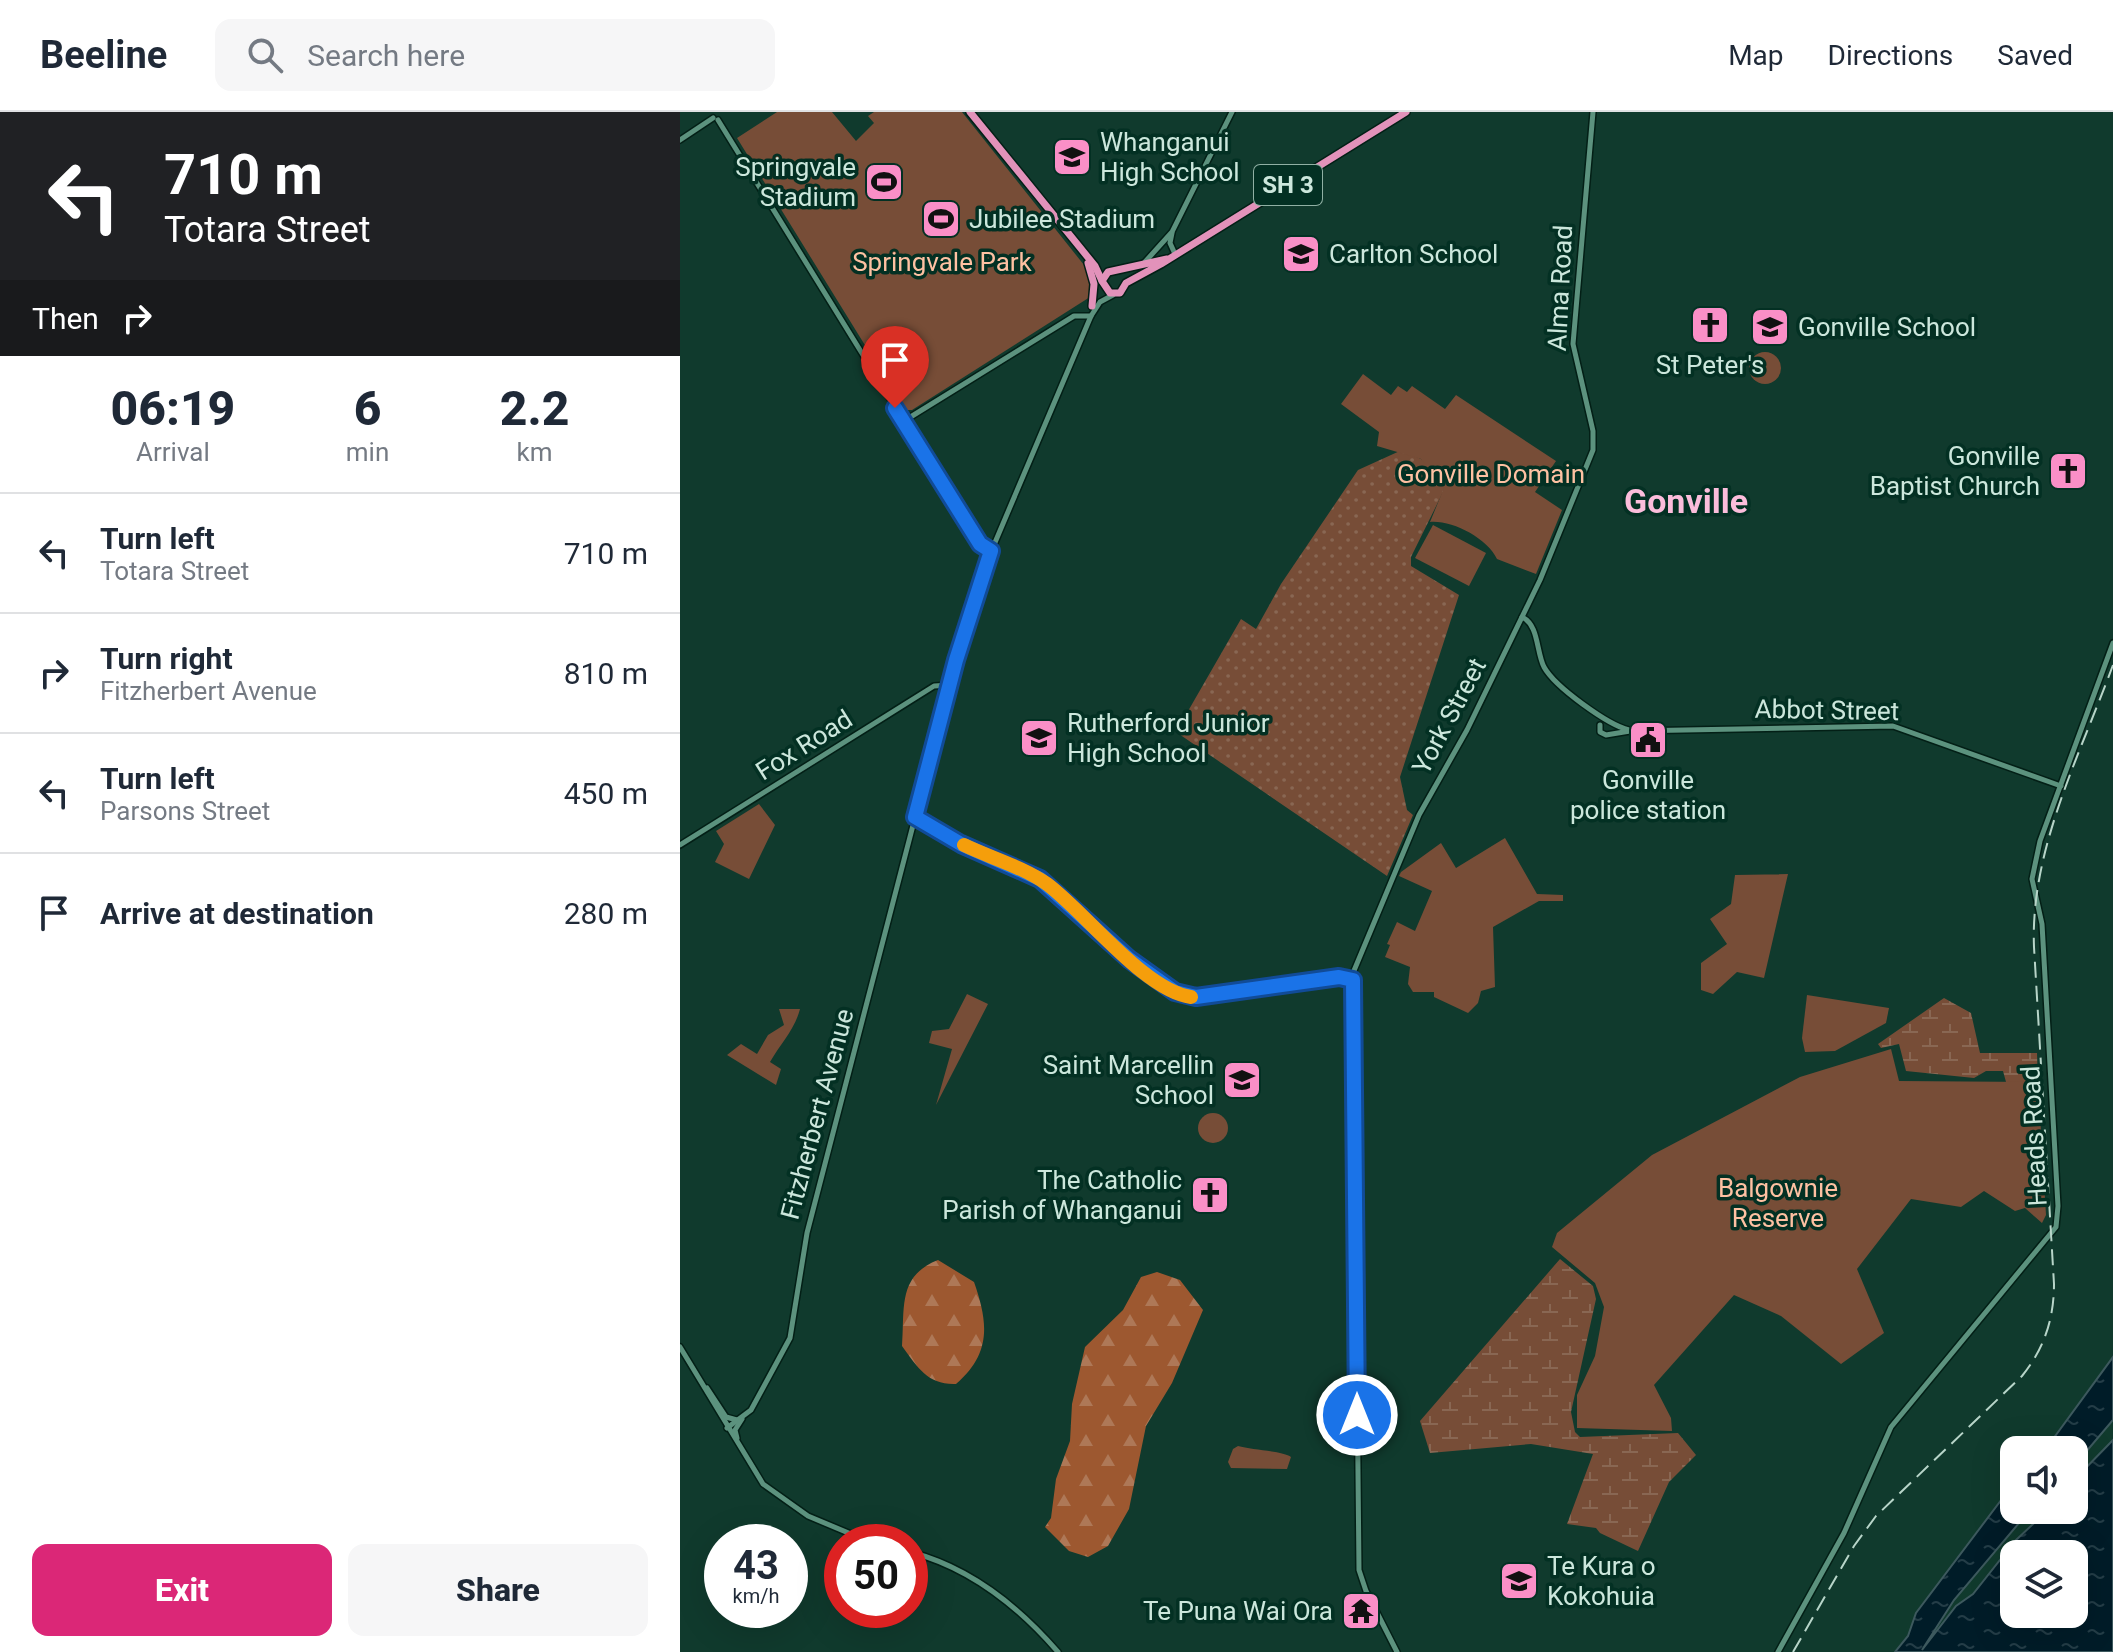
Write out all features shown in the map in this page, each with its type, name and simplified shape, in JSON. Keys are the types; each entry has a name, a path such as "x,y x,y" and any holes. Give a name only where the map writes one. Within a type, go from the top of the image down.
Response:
{"highway":[{"path":"970,112 1084,253 1113,294"},
{"name":"SH 3","path":"1113,294 1123,290 1126,283 1406,112"},
{"path":"1084,253 1124,276 1126,283"},
{"path":"1084,253 1094,280 1092,306"},
{"name":"SH 3","path":"1114,270 1136,268 1167,259"},
{"path":"1102,282 1114,270"}],"main road":[{"path":"680,140 720,112"},
{"path":"1136,268 1154,255 1172,232 1232,112"},
{"name":"Alma Road","path":"1522,617 1594,445 1573,344 1593,112"},
{"path":"715,117 980,544 991,551"},
{"path":"1172,232 1170,243 1175,254"},
{"path":"904,421 1074,316 1091,316 1102,282"},
{"name":"Fitzherbert Avenue","path":"727,1428 742,1418 773,1375 793,1327 807,1233 950,685 991,551 1091,316 1100,302 1113,294"},
{"path":"1522,617 1532,625 1548,673 1610,723 1613,731 1608,735 1600,732 1592,710"},
{"name":"York Street","path":"1351,977 1410,834 1467,730 1522,617"},
{"name":"Heads Road","path":"1778,1652 1844,1533 1891,1427 2056,1227 2058,1206 2042,924 2032,875 2113,643"},
{"name":"Fox Road","path":"680,845 934,686 950,685"},
{"path":"1600,725 1610,723"},
{"name":"Abbot Street","path":"1610,723 1630,731"},
{"name":"Abbot Street","path":"1608,735 1630,731 1893,726 2061,786"},
{"name":"Fitzherbert Avenue","path":"921,794 925,821"},
{"path":"915,817 961,844 1045,883 1122,954 1181,995 1196,997 1351,977 1359,1570 1366,1591 1397,1652"},
{"path":"680,1347 755,1474 788,1505 830,1524"},
{"path":"701,1382 727,1418 742,1418 735,1435 755,1474"},
{"path":"928,1558 949,1564 978,1581 1029,1622 1058,1652"}],"green space":[{"name":"Springvale Park","path":"777,112 832,112 856,141 874,123 868,116 874,112 962,112 1084,265 1090,278 1090,297 912,410 905,410 737,138"},
{"path":"1765,352 1776,357 1781,368 1776,379 1765,384 1754,379 1749,368 1754,357"},
{"name":"Gonville Domain","path":"1363,374 1391,395 1398,386 1407,392 1412,386 1445,409 1456,395 1556,461 1535,492 1562,510 1536,574 1497,559 1485,544 1458,527 1430,522 1444,488 1421,459 1377,446 1379,432 1341,404"},
{"path":"1402,450 1423,460 1445,488 1411,557 1411,566 1459,595 1400,777 1407,810 1413,815 1387,876 1176,732 1241,619 1256,629 1281,584 1358,470"},
{"path":"1433,525 1486,553 1469,586 1415,558"},
{"path":"759,804 775,825 749,879 715,862 724,844 716,831"},
{"path":"1505,838 1537,894 1563,895 1563,901 1539,901 1493,927 1495,987 1481,991 1478,1003 1468,1013 1434,997 1434,992 1413,992 1408,984 1410,967 1385,957 1390,945 1387,944 1397,922 1415,931 1432,891 1399,876 1401,872 1441,843 1456,868"},
{"path":"1788,874 1764,978 1737,972 1713,994 1701,990 1701,963 1727,944 1710,919 1731,904 1735,875"},
{"path":"967,994 988,1004 936,1105 952,1049 929,1043 932,1031 949,1029"},
{"path":"1807,995 1889,1008 1886,1023 1835,1051 1805,1052 1802,1038"},
{"path":"1944,998 1971,1013 1980,1053 2037,1053 2042,1213 2003,1071 1986,1071 1974,1078 1906,1071 1899,1044 1881,1048 1878,1044"},
{"path":"779,1009 800,1009 791,1030 770,1062 781,1069 776,1085 727,1055 741,1044 757,1054 768,1035 784,1025"},
{"name":"Balgownie Reserve","path":"1891,1049 1899,1081 2038,1082 2046,1215 2042,1223 2025,1208 2015,1211 1984,1191 1961,1207 1911,1199 1857,1269 1884,1333 1841,1364 1781,1316 1734,1295 1654,1385 1671,1418 1672,1431 1577,1428 1577,1395 1595,1356 1604,1307 1595,1283 1552,1247 1557,1233 1652,1155 1800,1077"},
{"path":"1213,1113 1224,1117 1228,1128 1224,1139 1213,1143 1202,1139 1198,1128 1202,1117"},
{"path":"1560,1259 1593,1286 1596,1299 1571,1412 1575,1432 1580,1437 1678,1433 1696,1455 1669,1482 1638,1551 1600,1533 1596,1528 1567,1524 1593,1454 1531,1444 1430,1453 1420,1421"},
{"path":"938,1260 974,1282 982,1310 984,1336 981,1349 976,1361 956,1384 931,1378 902,1346 909,1284 925,1267"},
{"path":"1157,1272 1180,1280 1203,1310 1172,1383 1146,1426 1129,1509 1108,1546 1088,1557 1069,1551 1045,1527 1051,1518 1056,1479 1070,1441 1072,1404 1085,1347 1123,1310 1141,1277"},
{"path":"1238,1446 1287,1455 1291,1457 1287,1469 1231,1468 1228,1462 1233,1449"}],"water":[{"path":"2113,1357 2113,1420 2088,1449 2088,1436 2055,1436"},
{"path":"2113,1440 2113,1652 1895,1652 1908,1636 1916,1613 2000,1502 2000,1524 2018,1524 2005,1540 2000,1540 2000,1546 1954,1600 1922,1650 1956,1606 1973,1594 2000,1560 2000,1628 2088,1628 2088,1540 2016,1540 2033,1524 2088,1524 2088,1466"}],"railway":[{"path":"1793,1652 1854,1546 1876,1516 2022,1376 2046,1333 2054,1284 2034,947 2035,911 2040,875 2060,803 2113,665"}],"slow traffic":[{"path":"964,845 1040,879 1122,954 1175,992 1191,997"}],"place":[{"name":"Whanganui High School","path":"1072,157"},
{"name":"Springvale Stadium","path":"884,182"},
{"name":"Jubilee Stadium","path":"941,219"},
{"name":"Carlton School","path":"1301,254"},
{"name":"St Peter's","path":"1710,325"},
{"name":"Gonville School","path":"1770,327"},
{"name":"Gonville Baptist Church","path":"2068,471"},
{"name":"Rutherford Junior High School","path":"1039,738"},
{"name":"Gonville police station","path":"1648,740"},
{"name":"Saint Marcellin School","path":"1242,1080"},
{"name":"The Catholic Parish of Whanganui","path":"1210,1195"},
{"name":"Te Kura o Kokohuia","path":"1519,1581"},
{"name":"Te Puna Wai Ora","path":"1361,1611"}],"district":[{"name":"Gonville","path":"1686,501"}],"route":[{"path":"895,408 980,544 991,551 956,660 915,817 961,844 1045,883 1122,954 1181,995 1196,997 1339,977 1353,980 1357,1415"}]}
